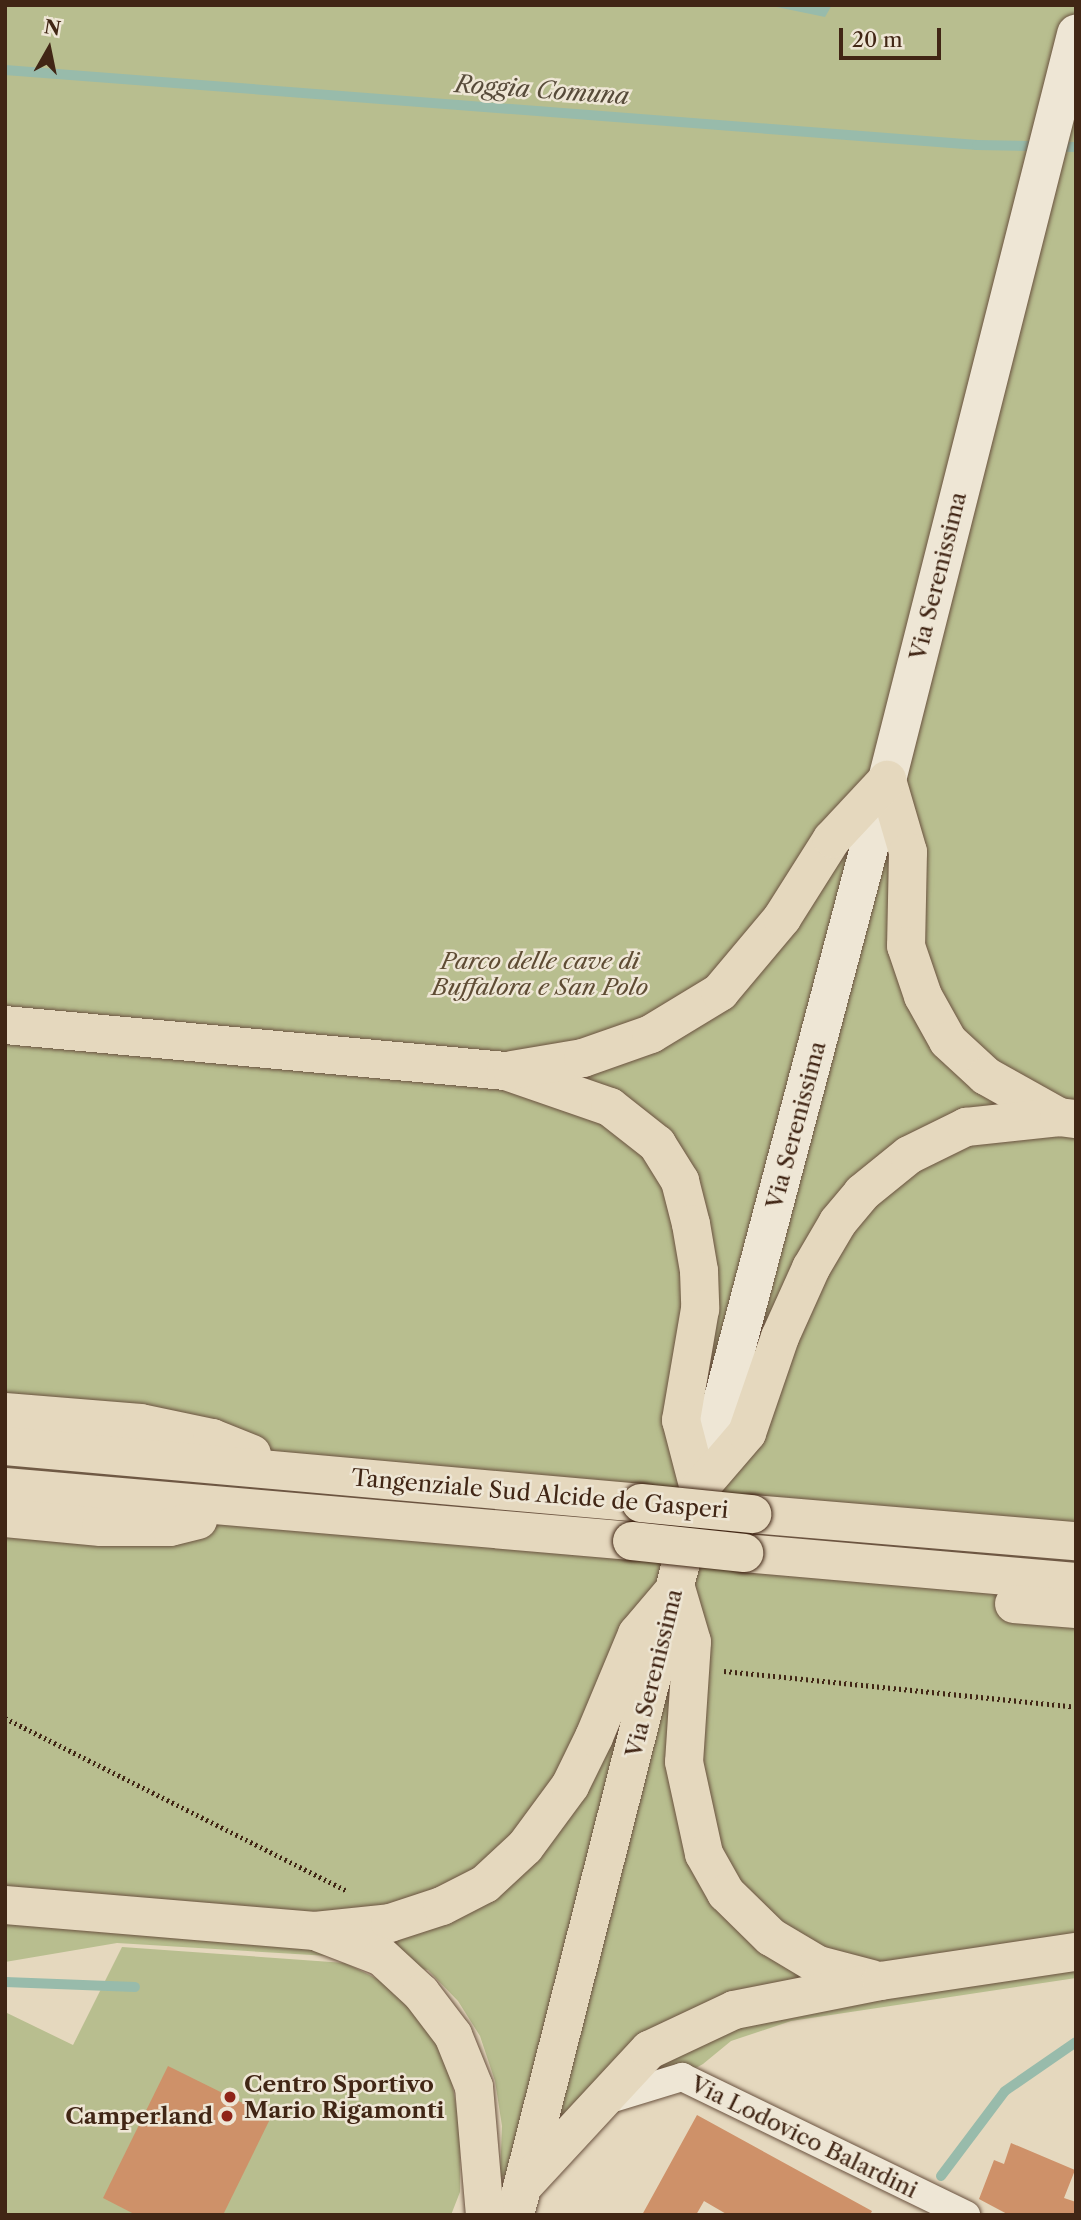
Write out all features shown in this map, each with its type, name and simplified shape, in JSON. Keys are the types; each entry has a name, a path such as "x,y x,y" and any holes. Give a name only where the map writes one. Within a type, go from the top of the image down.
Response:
{"main road":[{"name":"Via Serenissima","path":"519,2201 699,1489 887,780 1076,34"},
{"path":"506,1071 583,1058 651,1034 720,992 782,918 832,839 887,780"},
{"path":"887,780 908,852 906,946 923,996 948,1041 986,1076 1067,1118"},
{"path":"5,1025 506,1071 610,1107 657,1144 680,1181 699,1270 700,1309 681,1420 699,1489"},
{"path":"699,1489 747,1433 780,1337 811,1268 838,1222 862,1193 909,1155 967,1128 1067,1118"},
{"path":"5,1412 141,1423 212,1438 297,1472"},
{"name":"Tangenziale Sud Alcide de Gasperi","path":"5,1446 752,1514 1070,1539"},
{"name":"Tangenziale Sud Alcide de Gasperi","path":"5,1488 632,1541 881,1567 1076,1582"},
{"path":"5,1518 101,1527 170,1527 242,1509"},
{"path":"881,1567 1005,1603 1076,1609"},
{"path":"676,1588 692,1643 684,1762 704,1854 726,1894 771,1937 818,1965 881,1981"},
{"path":"5,1905 315,1931 390,1923 442,1906 485,1884 525,1847 570,1786 594,1737 636,1634 676,1588"},
{"path":"315,1931 382,1957 421,1993 453,2035 474,2087 485,2215"},
{"path":"519,2201 600,2102 649,2050 734,2010 881,1981 1076,1952"}],"street":[{"name":"Via Lodovico Balardini","path":"600,2102 682,2077 965,2215"}],"path":[{"path":"692,1667 1076,1707"},
{"path":"5,1718 353,1894"}],"green space":[{"name":"Parco delle cave di Buffalora e San Polo","path":"5,5 1076,5 1076,1978 791,2021 731,2041 703,2064 500,2178 502,2126 495,2081 480,2036 458,2001 428,1970 345,1957 117,1943 5,1962"},
{"name":"Centro Sportivo Mario Rigamonti","path":"122,1947 345,1963 402,1991 431,2030 449,2066 460,2128 460,2192 451,2215 5,2215 5,2012 73,2045"}],"shaded area":[{"path":"767,5 832,5 825,17"}],"building":[{"path":"168,2066 271,2117 223,2215 136,2215 103,2198"},
{"path":"697,2115 872,2211 870,2215 728,2215 704,2201 696,2215 642,2215"},
{"path":"1011,2143 1075,2170 1064,2198 1076,2202 1076,2215 1009,2215 979,2199 994,2160 1004,2164"}],"waterway":[{"name":"Roggia Comuna","path":"5,70 977,145 1076,147"},
{"name":"Roggia Comuna","path":"5,1982 135,1987"},
{"name":"Roggia Comuna","path":"941,2176 1005,2091 1076,2042"}],"place":[{"name":"Centro Sportivo Mario Rigamonti","path":"230,2097"},
{"name":"Camperland","path":"227,2116"}]}
